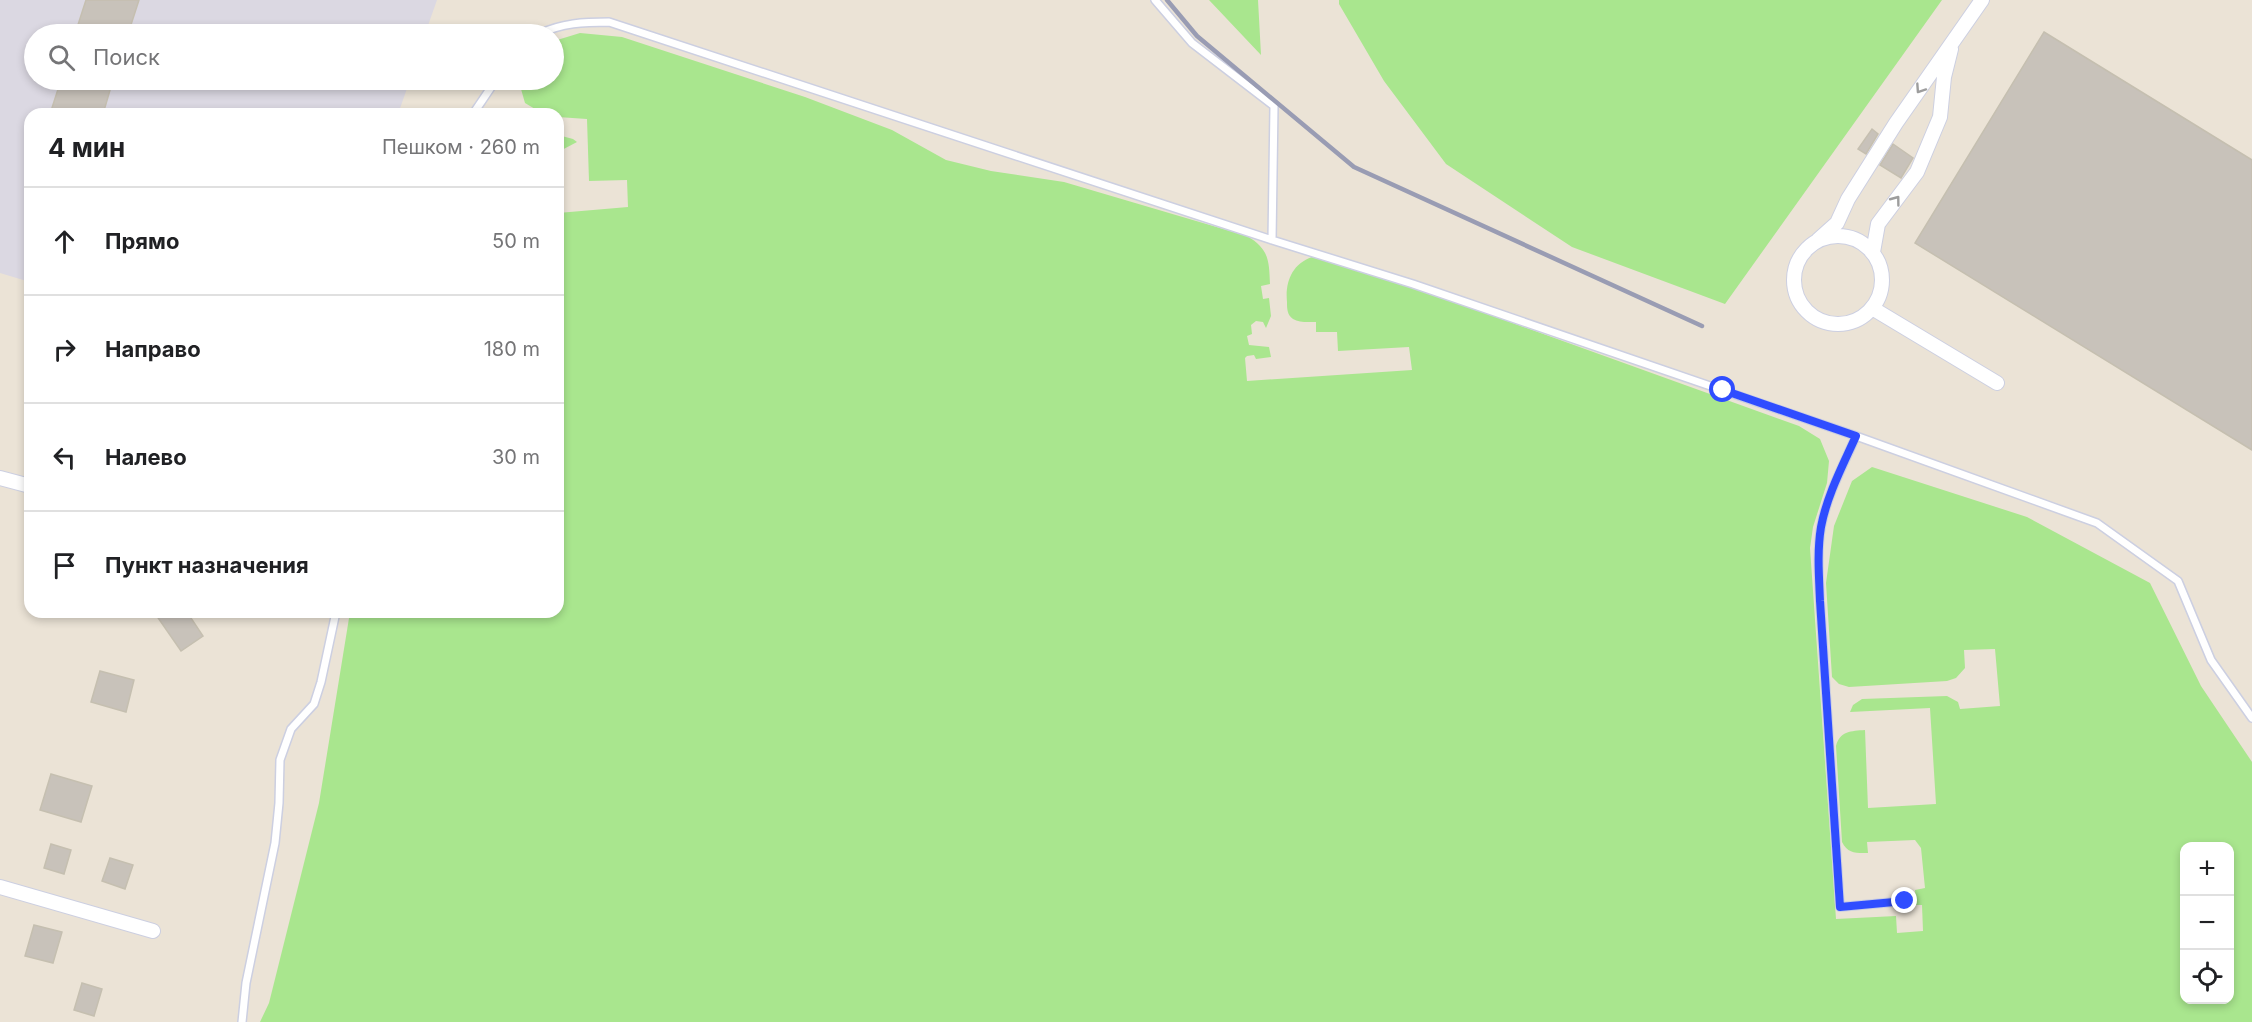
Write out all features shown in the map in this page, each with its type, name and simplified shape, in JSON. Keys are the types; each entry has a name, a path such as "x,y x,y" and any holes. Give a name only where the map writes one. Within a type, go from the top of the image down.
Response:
{"street":[{"path":"1818,240 1832,236 1848,236 1862,242 1873,252 1880,265 1882,280 1880,295 1872,308 1862,317 1835,324 1816,317 1801,303 1795,290 1794,276 1798,262 1806,250 1837,223 1860,180 1982,0"},
{"path":"1873,252 1878,224 1917,172 1940,117 1944,77 1953,41"},
{"path":"1872,308 1997,383"},
{"path":"0,477 24,484"},
{"path":"0,887 153,931"}],"lane":[{"path":"1155,0 1192,43 1274,106 1272,240"},
{"path":"564,25 609,22 1413,285 1856,436 2097,523 2178,581 2211,660 2252,718"},
{"path":"477,108 489,90"},
{"path":"1856,436 1828,500 1821,528 1819,557 1840,907 1905,901"},
{"path":"242,1022 246,982 275,843 280,760 291,729 314,704 335,618"}],"shaded area":[{"path":"0,0 437,0 429,24 24,24 24,90 406,90 400,108 24,108 24,280 0,273"}],"green space":[{"path":"1209,0 1258,0 1261,55"},
{"path":"1339,0 1942,0 1725,304 1572,247 1446,164 1384,81 1339,4"},
{"path":"580,33 622,37 805,97 892,130 946,160 991,171 1064,182 1247,236 1260,246 1266,256 1270,284 1261,286 1263,299 1269,298 1271,316 1266,328 1263,322 1256,321 1251,325 1252,334 1247,336 1249,345 1269,347 1271,357 1256,359 1254,355 1245,358 1247,381 1412,370 1409,347 1338,351 1337,332 1316,332 1316,322 1301,322 1291,317 1288,311 1287,288 1291,275 1305,260 1321,256 1335,259 1799,426 1820,439 1829,461 1827,483 1813,527 1810,548 1836,919 1896,916 1897,933 1923,931 1922,905 1916,905 1915,890 1925,888 1921,848 1915,840 1867,842 1868,853 1856,853 1844,846 1836,746 1840,737 1851,732 1865,730 1868,808 1936,804 1930,708 1850,712 1853,705 1862,699 1947,696 1958,702 1960,709 2000,706 1995,649 1964,650 1965,668 1956,678 1947,681 1849,687 1839,684 1832,677 1826,583 1834,526 1852,481 1872,467 2027,517 2150,583 2201,686 2252,762 2252,1022 260,1022 269,1003 319,803 349,618 564,618 564,212 628,207 627,180 589,181 587,119 564,117 564,108 533,108 525,103 521,90 564,90 564,38"},
{"path":"564,137 577,142 564,149"}],"building":[{"path":"86,0 139,0 131,24 78,24"},
{"path":"2044,32 2252,160 2252,450 1915,243"},
{"path":"58,90 110,90 105,108 52,108"},
{"path":"1872,129 1878,134 1866,154 1858,149"},
{"path":"1893,144 1913,158 1901,178 1880,165"},
{"path":"158,618 191,618 203,636 181,651"},
{"path":"100,671 134,680 126,712 91,702"},
{"path":"51,774 92,786 81,822 40,810"},
{"path":"51,844 71,850 64,874 44,868"},
{"path":"110,858 133,865 125,889 102,881"},
{"path":"34,925 62,932 53,963 25,956"},
{"path":"82,983 102,989 94,1016 74,1010"}],"railway":[{"path":"1167,0 1197,36 1354,167 1702,326"}],"route":[{"path":"1723,390 1856,436 1828,500 1821,528 1819,557 1840,907 1905,901"}]}
